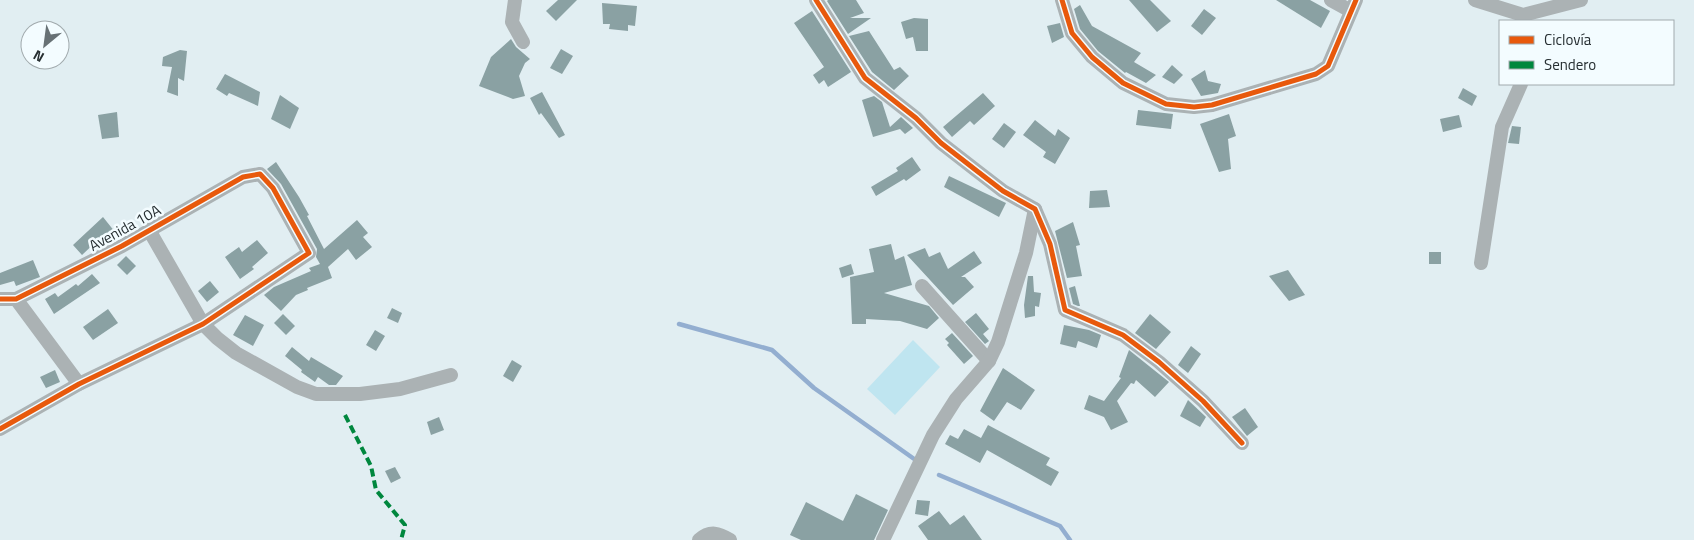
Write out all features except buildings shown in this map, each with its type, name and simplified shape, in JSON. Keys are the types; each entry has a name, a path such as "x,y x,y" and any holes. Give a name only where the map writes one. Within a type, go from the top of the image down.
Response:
{"street":[{"path":"515,0 512,22 524,42"},
{"path":"816,0 865,78 916,118 941,143 969,165 1003,191 1035,209 1050,244 1065,310 1123,335 1152,356 1203,401 1242,443"},
{"path":"1062,0 1072,33 1092,57 1123,84 1166,104 1194,107 1212,105 1316,74 1328,66 1354,5 1332,0"},
{"path":"1475,0 1524,18 1580,0"},
{"path":"1481,263 1502,127 1521,85"},
{"name":"Avenida 10A","path":"16,300 149,230 243,176 260,174 273,188 309,253 204,324"},
{"path":"884,540 933,435 956,399 988,361 998,342 1026,253 1035,209"},
{"path":"149,230 204,324 217,338 236,353 297,387 316,394 360,394 400,389 451,376"},
{"path":"922,286 988,361"},
{"path":"0,299 16,300 80,384"},
{"path":"0,429 80,384 204,324"},
{"path":"699,540 705,535 716,533 730,540"}],"shaded area":[{"path":"913,340 940,367 895,415 867,389"}],"waterway":[{"path":"679,324 772,350 814,388 917,461"},
{"path":"939,475 1060,526 1070,540"}],"marked path":[{"path":"345,415 371,466 376,490 405,525 401,540"}],"cycle path":[{"path":"816,0 865,78 916,118 941,143 977,171 1003,191 1035,209 1050,244 1065,310 1123,335 1159,362 1203,401 1242,443"},
{"path":"1062,0 1072,33 1092,57 1123,83 1166,104 1194,107 1212,105 1316,74 1328,66 1356,0"},
{"path":"0,299 16,299 122,246 243,177 260,174 273,188 309,253 203,324 79,384 0,429"}]}
